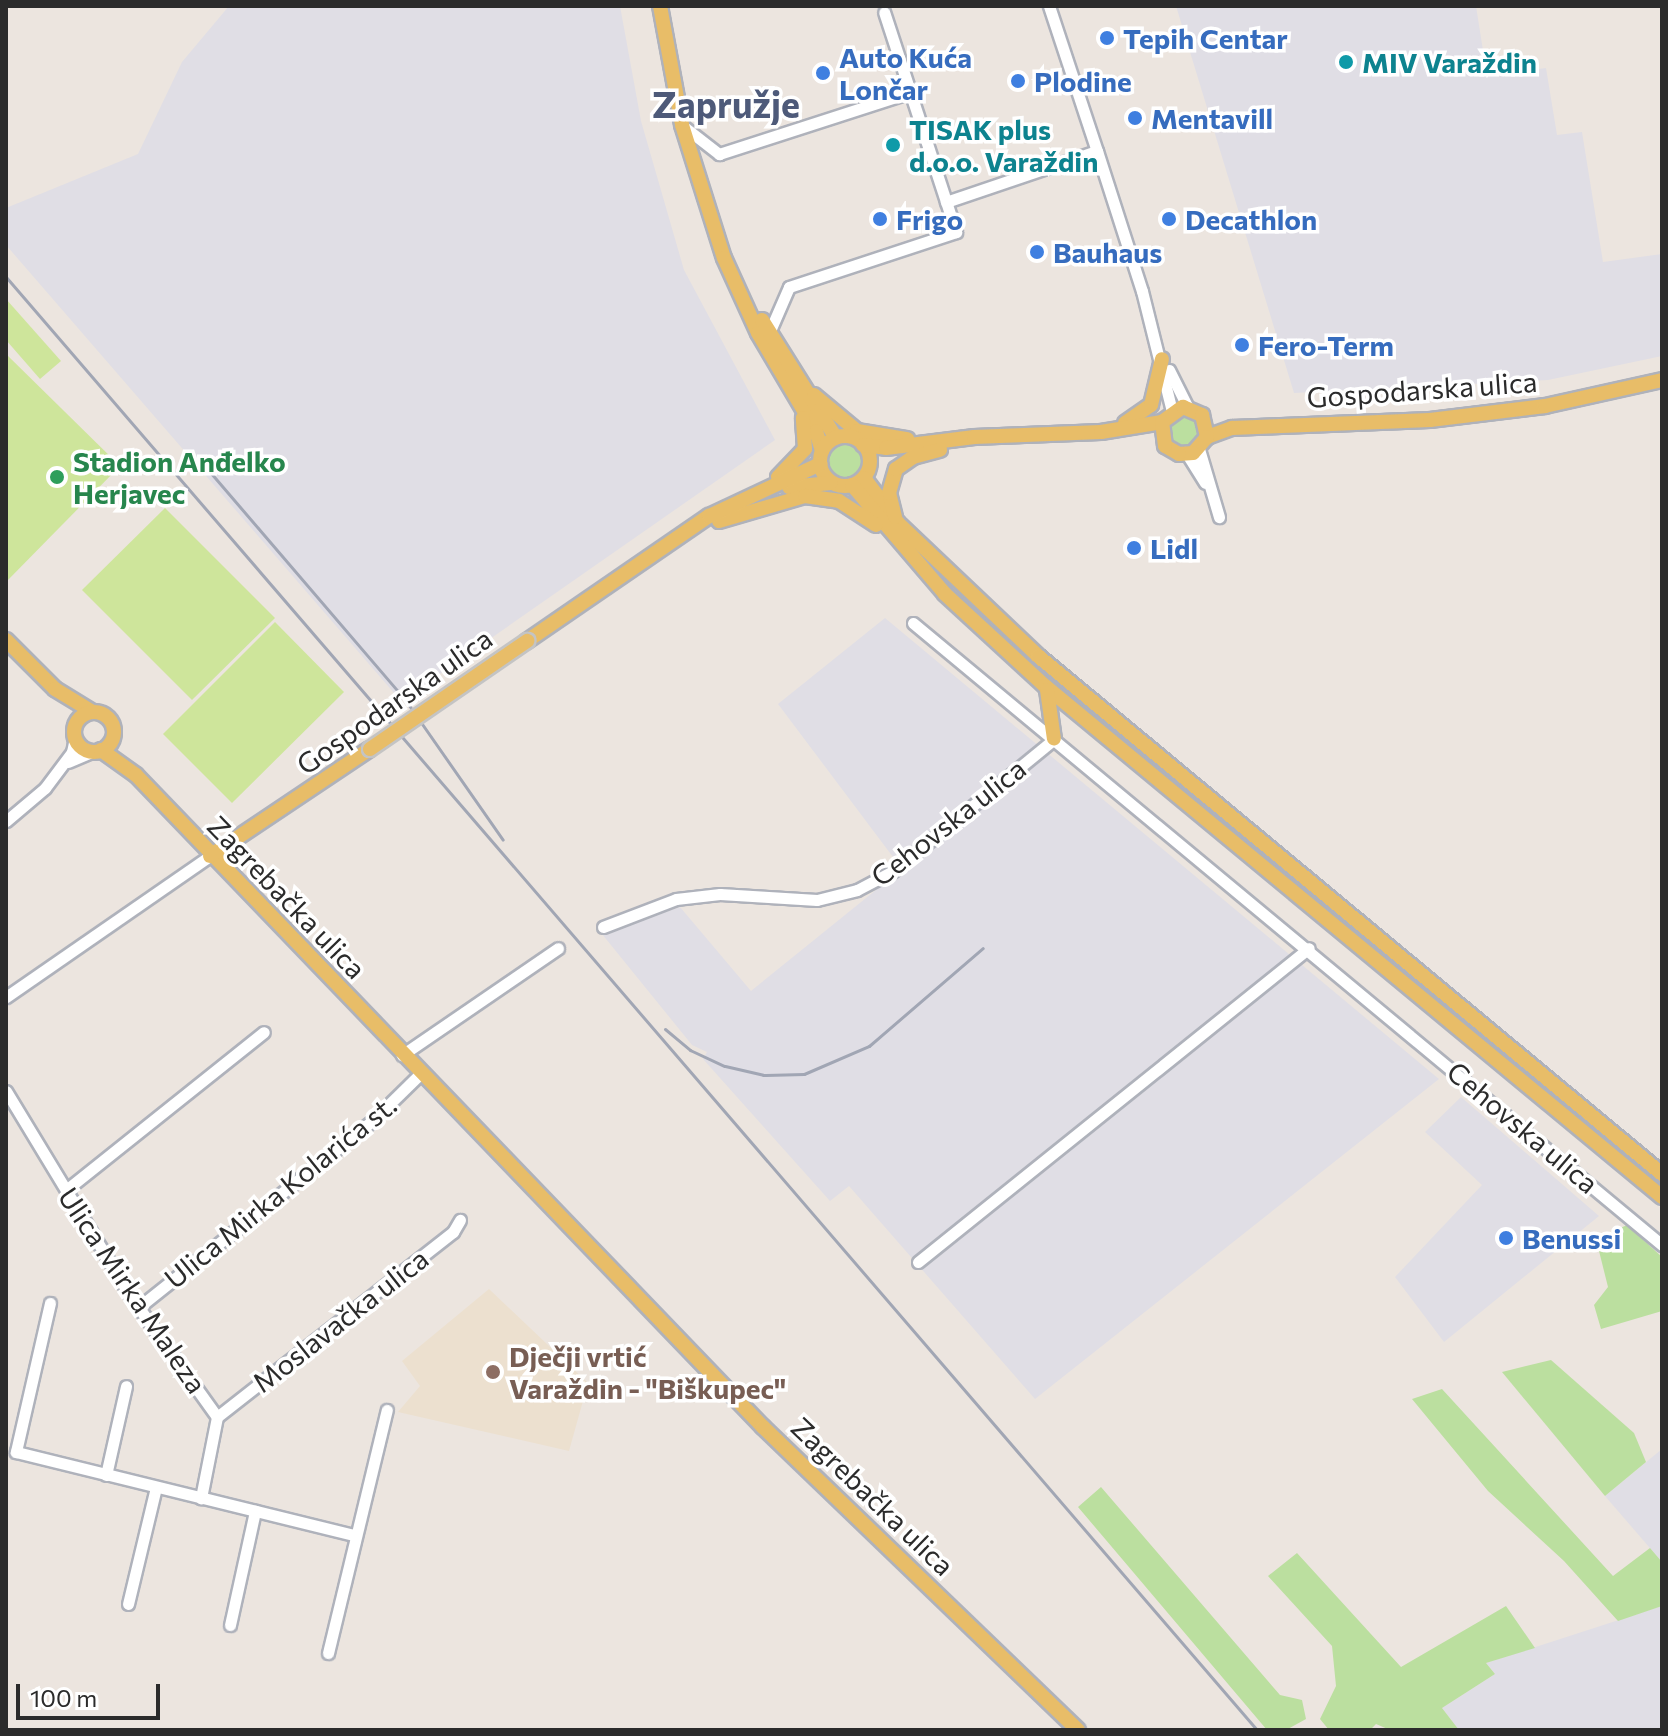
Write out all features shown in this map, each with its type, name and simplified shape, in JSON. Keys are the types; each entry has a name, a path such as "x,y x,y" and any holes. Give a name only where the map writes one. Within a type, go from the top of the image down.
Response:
{"main road":[{"path":"660,6 682,125 718,237 744,307 816,431 821,457 831,483"},
{"path":"718,237 769,333 836,438"},
{"path":"1101,432 1139,417 1151,405 1162,359"},
{"name":"Gospodarska ulica","path":"974,437 1101,432 1162,439 1172,451 1232,428 1430,420 1545,406 1662,380"},
{"path":"798,382 834,417 857,431 902,439 974,437"},
{"path":"766,486 805,449 806,429 795,399"},
{"name":"Gospodarska ulica","path":"1101,432 1167,417 1188,408 1200,441"},
{"name":"Gospodarska ulica","path":"1162,439 1167,417"},
{"path":"821,457 836,438 851,437 863,445 886,448 974,437"},
{"path":"893,528 889,493 896,469 913,457 974,437"},
{"path":"719,521 792,485 831,483 862,477 944,441"},
{"path":"863,445 862,477 893,528 945,594 1045,686 1662,1197"},
{"name":"Gospodarska ulica","path":"210,856 688,531 821,457"},
{"path":"688,531 805,496 849,506 893,528 1050,665 1662,1174"},
{"name":"Zagrebačka ulica","path":"6,640 55,689 91,711 108,717 136,775 210,856 763,1427 1078,1730"},
{"path":"1045,686 1053,706 1054,739"},
{"name":"Zagrebačka ulica","path":"55,689 75,732 96,751 136,775"},
{"path":"75,732 91,711"},
{"path":"96,751 114,733"}],"street":[{"name":"Gospodarska ulica","path":"1049,6 1162,359 1188,408"},
{"path":"769,333 789,287 956,232 884,12"},
{"path":"682,125 719,154 911,92"},
{"path":"946,202 1097,151"},
{"name":"Gospodarska ulica","path":"1162,359 1167,417"},
{"name":"Gospodarska ulica","path":"1200,441 1206,484 1219,517"},
{"name":"Cehovska ulica","path":"913,623 1309,948 1662,1245"},
{"path":"6,821 29,804 64,765 75,732"},
{"name":"Cehovska ulica","path":"603,927 676,899 720,894 806,901 857,890 893,871 1054,739"},
{"path":"64,765 96,751"},
{"name":"Gospodarska ulica","path":"6,997 210,856"},
{"path":"402,1055 558,948"},
{"path":"918,1262 1309,948"},
{"path":"66,1190 264,1032"},
{"name":"Ulica Mirka Kolarića st.","path":"139,1307 372,1121 420,1074"},
{"name":"Ulica Mirka Maleza","path":"6,1091 139,1307 217,1417 201,1498"},
{"name":"Moslavačka ulica","path":"217,1417 453,1232 460,1220"},
{"path":"50,1303 15,1449 20,1455 355,1535"},
{"path":"106,1475 126,1386"},
{"path":"328,1653 387,1410"},
{"path":"128,1604 156,1487"},
{"path":"230,1625 255,1511"}],"shaded area":[{"path":"229,6 620,6 641,121 684,270 775,440 401,701 6,245 6,208 138,154 182,62"},
{"path":"1176,6 1476,6 1487,76 1546,68 1557,135 1582,132 1603,262 1662,254 1662,356 1548,380 1294,393"},
{"path":"885,618 1439,1079 1035,1399 849,1186 830,1201 703,1059 707,1052 692,1045 602,934 680,907 751,991 902,869 778,704"},
{"path":"1461,1097 1599,1216 1444,1342 1395,1277 1482,1185 1425,1132"},
{"name":"Dječji vrtić Varaždin - \"Biškupec\"","path":"489,1289 588,1383 569,1451 398,1412 420,1386 402,1361"},
{"path":"1662,1449 1662,1562 1605,1496"},
{"path":"1662,1606 1662,1730 1459,1730 1442,1708 1495,1674 1486,1663"}],"green space":[{"path":"6,299 61,361 40,379 6,340"},
{"name":"Stadion Anđelko Herjavec","path":"6,354 120,466 6,582"},
{"path":"1184,413 1195,417 1201,433 1191,446 1181,447 1171,442 1169,422"},
{"path":"844,443 858,448 863,462 858,476 844,481 830,476 825,462 830,448"},
{"path":"165,508 275,618 192,700 82,590"},
{"path":"275,622 344,692 232,803 163,734"},
{"path":"1627,1225 1662,1257 1662,1311 1601,1329 1594,1305 1608,1287 1596,1239"},
{"path":"1551,1360 1634,1433 1646,1462 1605,1496 1502,1372"},
{"path":"1442,1389 1613,1576 1650,1548 1662,1562 1662,1606 1618,1621 1564,1561 1488,1491 1412,1399"},
{"path":"1101,1487 1280,1695 1302,1700 1306,1719 1286,1730 1267,1730 1078,1507"},
{"path":"1297,1553 1401,1667 1506,1606 1535,1648 1486,1663 1495,1674 1442,1708 1459,1730 1390,1730 1376,1724 1370,1730 1329,1730 1320,1719 1336,1686 1332,1646 1268,1576"}],"railway":[{"path":"6,277 1257,1730"},
{"path":"204,465 406,701 503,840"},
{"path":"665,1029 690,1050 725,1066 763,1075 804,1074 869,1046 983,948"}],"place":[{"name":"Tepih Centar","path":"1107,38"},
{"name":"MIV Varaždin","path":"1346,62"},
{"name":"Auto Kuća Lončar","path":"823,73"},
{"name":"Plodine","path":"1018,81"},
{"name":"Mentavill","path":"1135,118"},
{"name":"TISAK plus d.o.o. Varaždin","path":"893,145"},
{"name":"Frigo","path":"880,219"},
{"name":"Decathlon","path":"1169,219"},
{"name":"Bauhaus","path":"1037,252"},
{"name":"Fero-Term","path":"1242,345"},
{"name":"Stadion Anđelko Herjavec","path":"57,477"},
{"name":"Lidl","path":"1134,548"},
{"name":"Benussi","path":"1506,1238"},
{"name":"Dječji vrtić Varaždin - \"Biškupec\"","path":"493,1372"}],"district":[{"name":"Zapružje","path":"726,104"}]}
